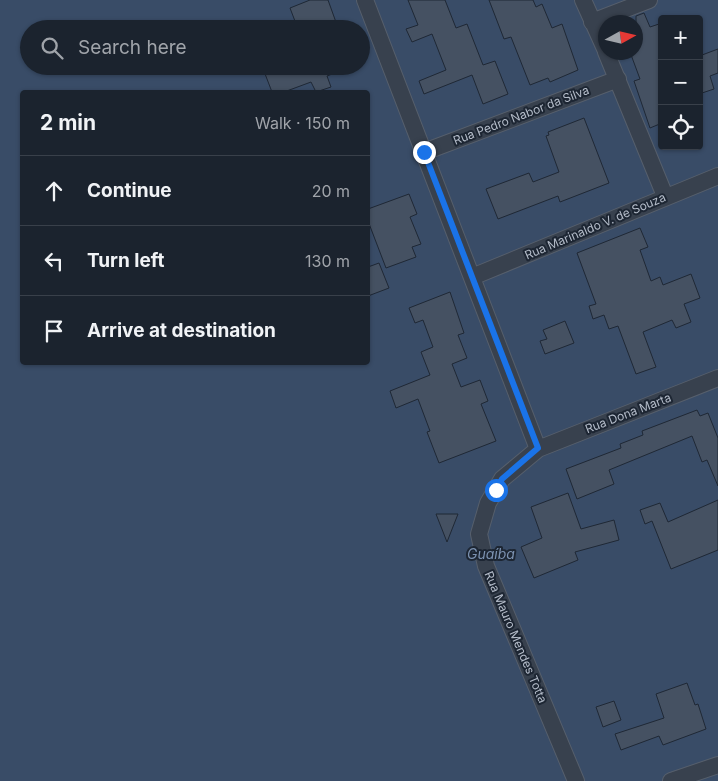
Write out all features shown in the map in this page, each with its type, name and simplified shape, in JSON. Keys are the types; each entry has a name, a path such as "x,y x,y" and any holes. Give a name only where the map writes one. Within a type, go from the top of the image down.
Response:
{"street":[{"path":"365,0 538,448"},
{"path":"583,0 598,35"},
{"path":"592,22 649,0"},
{"path":"610,60 665,196"},
{"name":"Rua Pedro Nabor da Silva","path":"424,152 618,78"},
{"name":"Rua Marinaldo V. de Souza","path":"472,277 665,196 718,176"},
{"name":"Rua Dona Marta","path":"538,448 718,378"},
{"name":"Rua Mauro Mendes Totta","path":"538,448 502,479 488,503 479,534 486,566 576,781"},
{"path":"671,781 718,765"}],"water":[{"name":"Guaíba","path":"0,0 718,0 718,781 0,781"}],"building":[{"path":"310,0 328,0 335,20 295,20 290,8"},
{"path":"408,0 445,0 456,28 467,24 483,65 495,61 508,94 483,104 472,75 424,94 419,81 446,70 432,34 412,42 406,29 418,25"},
{"path":"489,0 533,0 536,7 542,4 552,28 562,24 578,70 550,82 548,78 530,85 511,37 504,39"},
{"path":"644,13 650,27 658,24 658,125 650,128 634,81 640,79 633,60 643,60 643,15 639,15"},
{"path":"718,49 718,73 710,76 714,89 703,93 703,60 703,55"},
{"path":"265,75 330,75 327,76 331,87 322,90 315,90 311,82 289,90 271,90"},
{"path":"584,118 609,183 560,202 558,196 498,219 486,189 529,173 533,182 559,172 546,136 549,135 548,132"},
{"path":"409,194 417,214 410,217 421,244 412,247 416,257 386,268 370,226 370,208"},
{"path":"640,228 648,247 640,250 651,281 660,277 663,285 691,274 700,298 684,304 691,322 676,328 672,320 643,332 656,367 636,374 618,326 609,329 604,315 593,319 589,306 596,304 577,253"},
{"path":"379,263 389,288 370,295 370,266"},
{"path":"450,292 464,333 458,335 467,358 452,364 461,387 480,380 488,401 481,404 496,441 439,463 427,432 430,431 418,399 396,408 390,391 430,375 421,352 433,347 423,320 415,323 409,308"},
{"path":"565,321 574,343 545,354 540,341 547,339 543,330"},
{"path":"697,410 700,416 708,413 718,438 718,486 707,460 702,462 692,436 609,470 614,484 577,499 566,469 621,448 620,444 643,435 642,431"},
{"path":"568,493 581,529 614,520 619,540 575,552 578,560 534,578 521,547 542,538 531,507"},
{"path":"718,500 718,550 671,569 652,521 645,524 640,510 660,503 668,522"},
{"path":"436,514 458,514 447,542"},
{"path":"687,683 695,705 698,704 706,729 663,745 659,736 621,750 615,734 664,718 656,694"},
{"path":"614,701 621,720 603,727 596,707"}],"route":[{"path":"424,152 538,448 502,479 496,490"}]}
